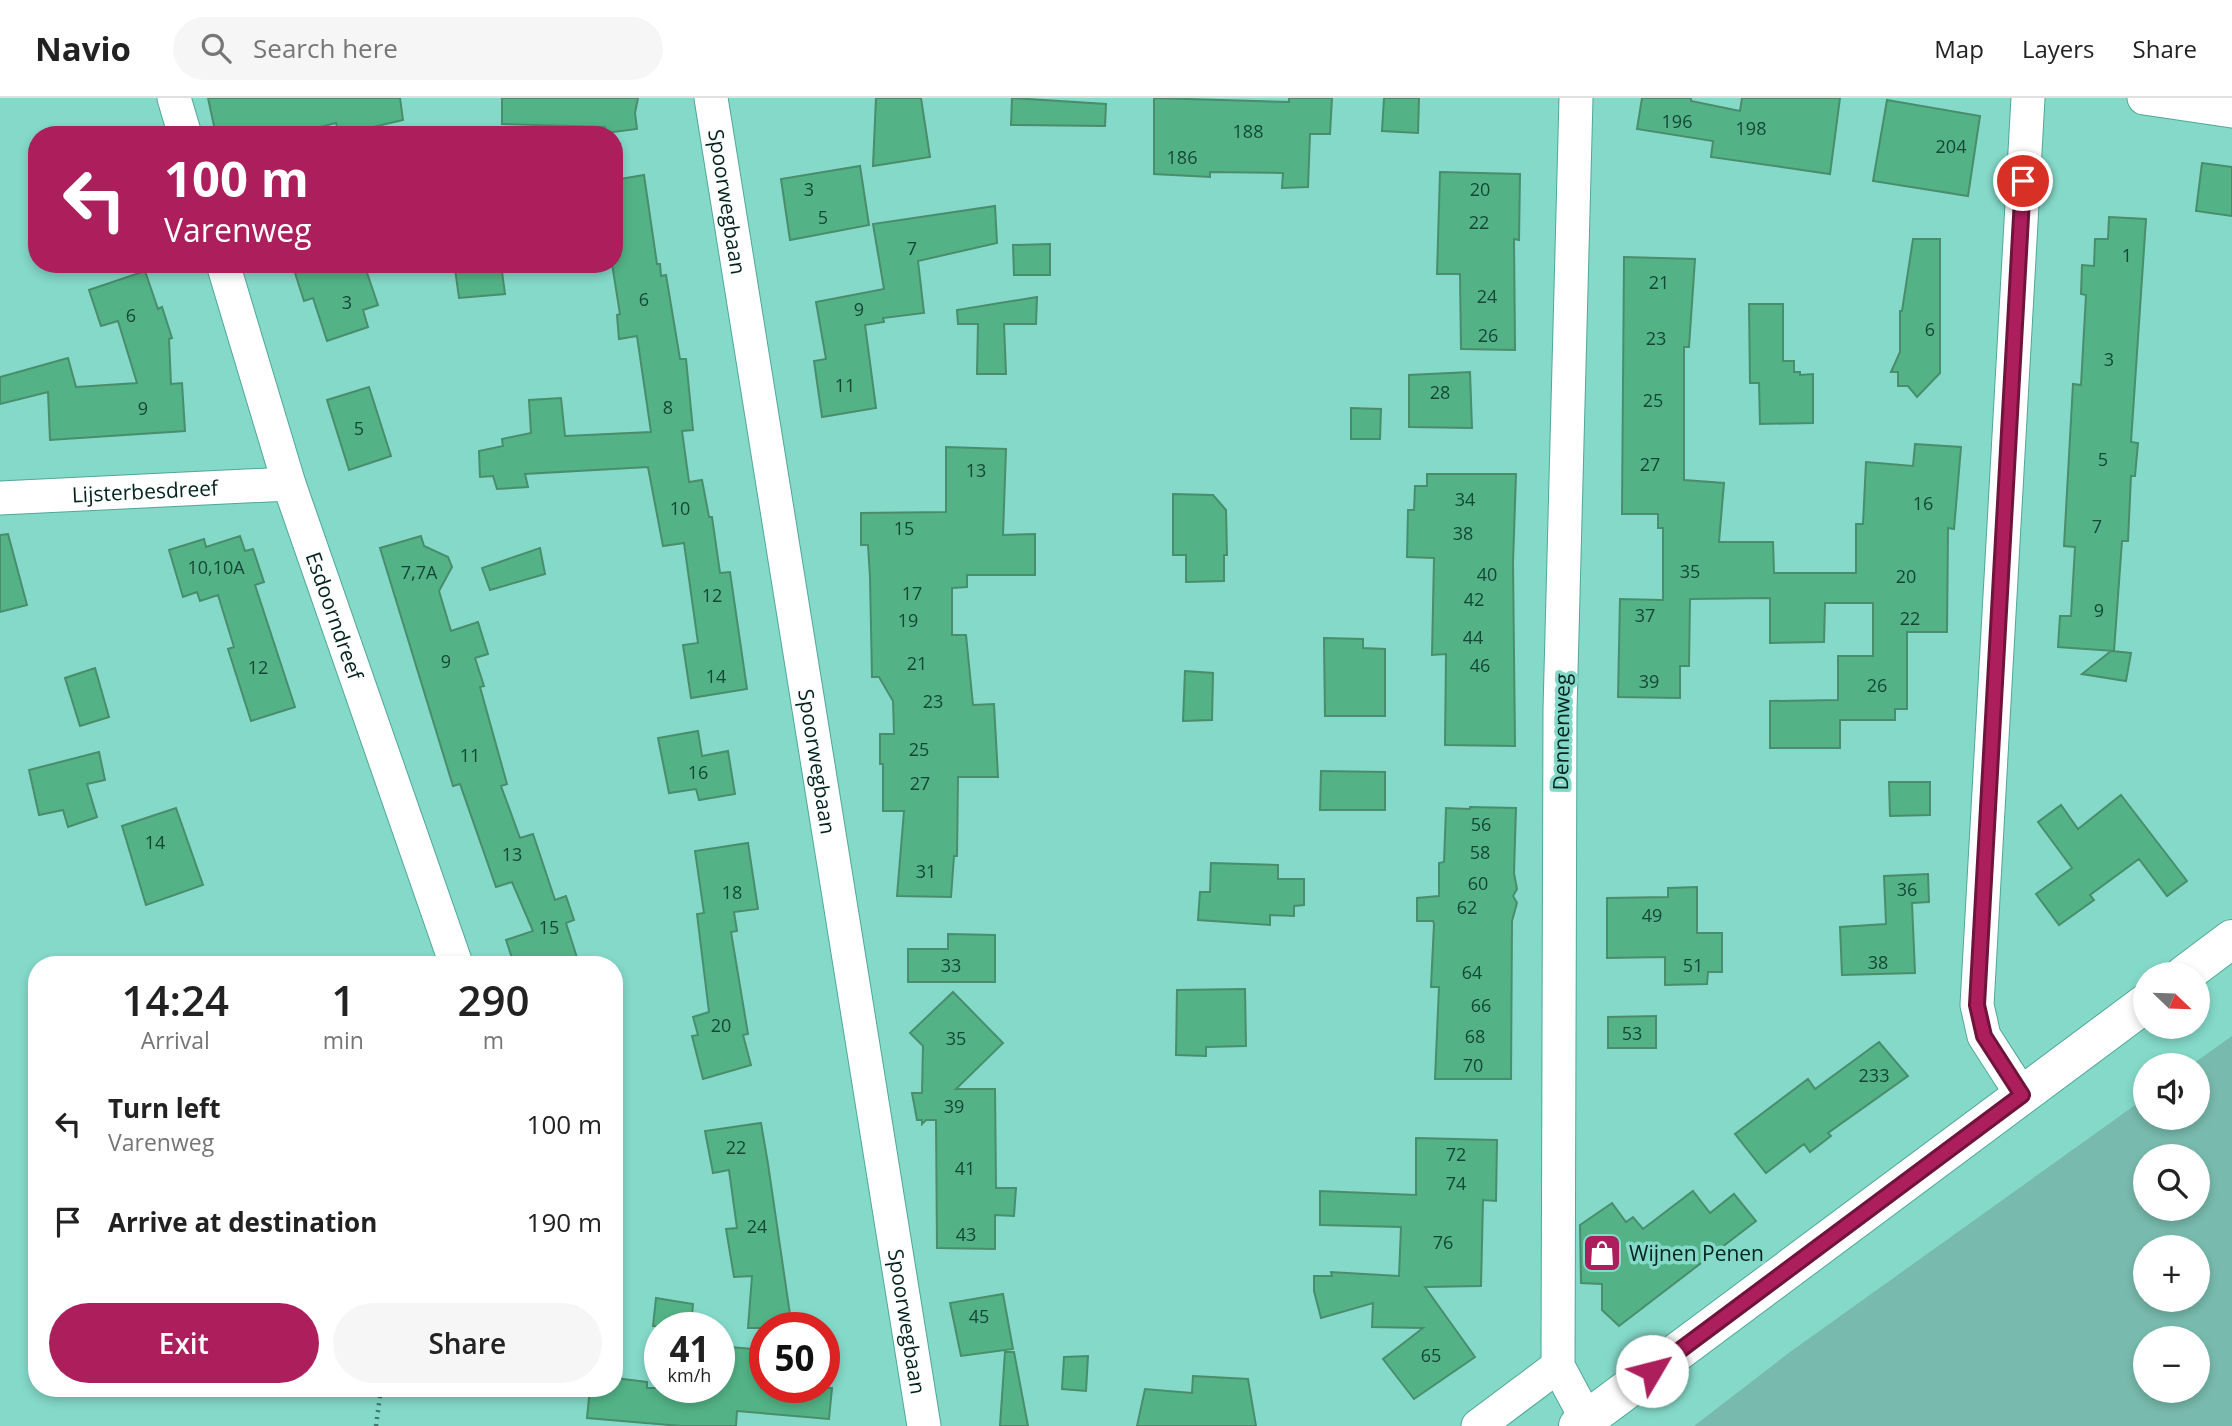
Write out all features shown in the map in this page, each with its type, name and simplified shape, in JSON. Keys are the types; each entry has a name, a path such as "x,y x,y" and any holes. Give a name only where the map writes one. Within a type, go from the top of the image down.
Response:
{"main road":[{"path":"2201,962 2232,939"},
{"path":"1582,1423 2133,1013"}],"street":[{"path":"174,98 182,126"},
{"name":"Spoorwegbaan","path":"711,98 924,1426"},
{"name":"Dennenweg","path":"1558,1366 1560,696 1576,98"},
{"path":"2022,1095 1984,1036 1977,1005 2028,98"},
{"path":"2144,98 2232,111"},
{"name":"Esdoorndreef","path":"226,273 289,484 453,956"},
{"name":"Lijsterbesdreef","path":"0,498 289,484"},
{"path":"1478,1426 1558,1366 1582,1423"}],"path":[{"path":"376,1426 379,1397"}],"shaded area":[{"path":"2232,1036 2232,1426 1694,1426 1790,1352 2133,1107 2133,1130 2210,1130 2208,1053"}],"building":[{"path":"208,98 400,98 403,120 377,126 337,126 336,123 324,126 214,126"},
{"path":"502,98 638,98 635,113 637,129 623,131 623,126 502,124"},
{"path":"876,98 921,98 930,157 873,166"},
{"path":"1012,98 1106,104 1105,126 1011,125"},
{"path":"1154,98 1289,102 1289,98 1332,98 1330,134 1310,134 1308,187 1282,188 1283,173 1210,172 1210,177 1154,174"},
{"path":"1384,98 1419,98 1418,133 1382,131"},
{"path":"1642,98 1691,98 1691,101 1740,111 1742,98 1840,98 1830,174 1711,157 1713,141 1637,129"},
{"path":"1887,100 1980,116 1968,196 1873,181"},
{"path":"2202,163 2232,167 2232,216 2196,211"},
{"path":"860,166 869,225 790,240 781,179"},
{"path":"1440,172 1520,174 1519,240 1514,239 1515,350 1461,349 1460,274 1437,274"},
{"path":"644,175 657,264 660,264 661,276 666,275 680,359 686,359 693,430 682,431 689,482 702,480 709,517 712,517 720,573 730,572 747,689 691,698 683,645 698,643 684,543 663,546 648,467 525,474 528,487 497,489 493,476 480,477 479,451 503,446 502,439 531,433 529,400 561,398 565,436 651,432 637,336 619,339 617,315 620,314 613,273 623,273 623,178"},
{"path":"995,206 997,243 918,261 924,313 883,318 884,322 865,325 876,408 822,417 814,361 826,359 816,302 884,289 873,224"},
{"path":"2109,217 2146,219 2131,442 2138,443 2135,476 2131,476 2128,541 2122,541 2114,651 2058,647 2060,616 2071,616 2075,547 2064,546 2073,384 2081,385 2086,295 2081,294 2082,265 2094,266 2095,239 2108,239"},
{"path":"1913,239 1940,239 1940,373 1917,397 1908,386 1898,386 1898,372 1891,372 1900,352 1900,311"},
{"path":"1050,244 1050,275 1014,275 1013,245"},
{"path":"1624,257 1695,259 1689,347 1684,347 1684,480 1724,483 1719,542 1773,542 1774,573 1856,573 1856,524 1863,524 1866,462 1913,466 1915,444 1961,447 1954,529 1948,528 1947,632 1907,632 1907,709 1895,709 1895,720 1840,720 1840,748 1770,748 1770,701 1838,700 1838,656 1873,656 1873,603 1825,603 1824,642 1770,643 1770,598 1690,599 1689,666 1680,666 1680,698 1618,697 1620,599 1663,600 1663,528 1658,528 1658,514 1622,514"},
{"path":"146,273 158,309 162,307 172,338 169,339 171,384 182,383 185,431 50,440 48,392 0,404 0,377 68,358 76,387 137,383 118,321 101,326 89,290"},
{"path":"295,273 367,273 378,305 363,310 368,327 327,341 313,298 304,301"},
{"path":"456,273 502,273 505,294 459,298"},
{"path":"1037,297 1036,324 1004,324 1006,374 977,374 978,324 958,324 957,310"},
{"path":"1749,304 1783,304 1783,361 1794,361 1794,372 1800,372 1800,375 1813,374 1813,423 1760,424 1759,383 1750,383"},
{"path":"1470,372 1472,428 1409,427 1409,375"},
{"path":"369,387 391,456 349,470 327,400"},
{"path":"1351,408 1381,409 1380,439 1351,439"},
{"path":"946,447 1006,449 1003,535 1035,534 1035,575 967,575 967,587 952,588 952,635 966,635 973,705 994,704 998,777 958,777 957,856 954,856 951,897 897,896 904,811 883,811 880,734 894,734 893,701 879,677 872,677 868,545 861,545 861,513 946,512"},
{"path":"1427,474 1516,474 1513,563 1515,746 1445,745 1446,654 1432,655 1434,558 1407,557 1408,510 1414,510 1415,486 1427,486"},
{"path":"1173,494 1213,495 1226,510 1227,555 1224,555 1224,581 1186,582 1186,555 1173,555"},
{"path":"8,534 27,605 0,612 0,535"},
{"path":"240,536 245,551 253,549 264,582 255,585 295,707 251,721 228,649 234,647 218,595 200,601 197,592 183,597 169,550 204,539 206,547"},
{"path":"421,536 424,546 448,557 452,567 439,591 451,631 478,622 488,654 475,658 484,686 480,687 507,784 501,786 520,838 533,834 555,900 566,896 574,920 566,923 576,956 511,956 506,940 533,931 512,882 496,887 460,784 453,786 380,548"},
{"path":"540,548 545,574 490,590 482,568"},
{"path":"1324,638 1363,639 1363,648 1385,649 1385,716 1325,716"},
{"path":"2111,651 2131,653 2126,681 2082,674"},
{"path":"95,668 109,717 80,726 65,678"},
{"path":"1185,671 1213,673 1212,720 1183,721"},
{"path":"698,731 702,756 728,751 735,794 699,800 696,789 669,793 658,738"},
{"path":"99,752 105,780 87,784 97,817 68,827 63,810 39,815 29,770"},
{"path":"1321,771 1385,772 1385,810 1320,810"},
{"path":"1889,782 1930,782 1930,815 1890,816"},
{"path":"2121,795 2187,881 2167,896 2139,859 2090,895 2094,900 2059,925 2036,894 2072,868 2038,822 2061,805 2078,829"},
{"path":"176,808 203,885 146,905 122,826"},
{"path":"1446,808 1516,808 1514,873 1517,889 1513,896 1517,903 1512,921 1511,1079 1435,1079 1439,987 1431,987 1434,924 1433,921 1417,921 1417,898 1439,896 1439,863 1444,862"},
{"path":"748,843 758,909 734,912 737,931 731,932 748,1034 743,1035 751,1065 703,1079 692,1036 698,1035 693,1017 709,1012 697,914 704,913 695,851"},
{"path":"1211,863 1278,865 1278,879 1304,879 1304,905 1294,906 1294,916 1270,915 1270,925 1198,920 1200,892 1210,892"},
{"path":"1928,874 1929,902 1912,903 1915,973 1842,975 1840,927 1886,924 1884,876"},
{"path":"1697,887 1697,933 1722,933 1722,972 1708,972 1707,984 1665,985 1665,957 1607,958 1607,898 1668,897 1668,888"},
{"path":"948,934 995,935 995,982 908,982 908,949 948,949"},
{"path":"1245,989 1246,1046 1206,1047 1206,1056 1176,1055 1177,990"},
{"path":"953,992 1003,1043 956,1089 995,1089 996,1188 1016,1188 1014,1216 995,1215 995,1249 937,1248 936,1120 926,1120 922,1124 922,1120 917,1120 912,1093 922,1093 923,1046 910,1033"},
{"path":"1656,1016 1656,1048 1608,1048 1608,1017"},
{"path":"1879,1042 1908,1076 1828,1133 1831,1136 1810,1152 1804,1144 1766,1173 1735,1134 1808,1079 1815,1089"},
{"path":"761,1123 790,1312 749,1312 752,1276 734,1277 726,1229 737,1228 729,1170 713,1173 705,1131"},
{"path":"1416,1138 1497,1140 1496,1201 1483,1200 1481,1286 1425,1287 1475,1357 1414,1399 1383,1359 1423,1328 1372,1327 1373,1303 1321,1318 1314,1291 1314,1276 1332,1276 1331,1272 1399,1276 1401,1227 1320,1225 1320,1191 1416,1195"},
{"path":"1693,1191 1710,1213 1734,1194 1756,1221 1619,1326 1602,1310 1602,1284 1581,1283 1580,1225 1612,1203 1626,1222 1633,1217 1643,1229"},
{"path":"1003,1294 1013,1349 961,1356 950,1303"},
{"path":"656,1298 693,1304 692,1312 654,1312"},
{"path":"735,1347 749,1349 749,1403 831,1403 829,1419 737,1411 736,1426 681,1426 587,1418 589,1397 623,1397 623,1379 644,1382 644,1403 735,1403"},
{"path":"1005,1352 1014,1352 1028,1426 1000,1426"},
{"path":"1088,1356 1086,1391 1062,1389 1064,1357"},
{"path":"1193,1376 1248,1379 1256,1426 1137,1426 1145,1389 1192,1393"}],"place":[{"name":"Wijnen Penen","path":"1602,1253"}],"route":[{"path":"1652,1371 2022,1095 1984,1036 1977,1005 2023,181"}]}
